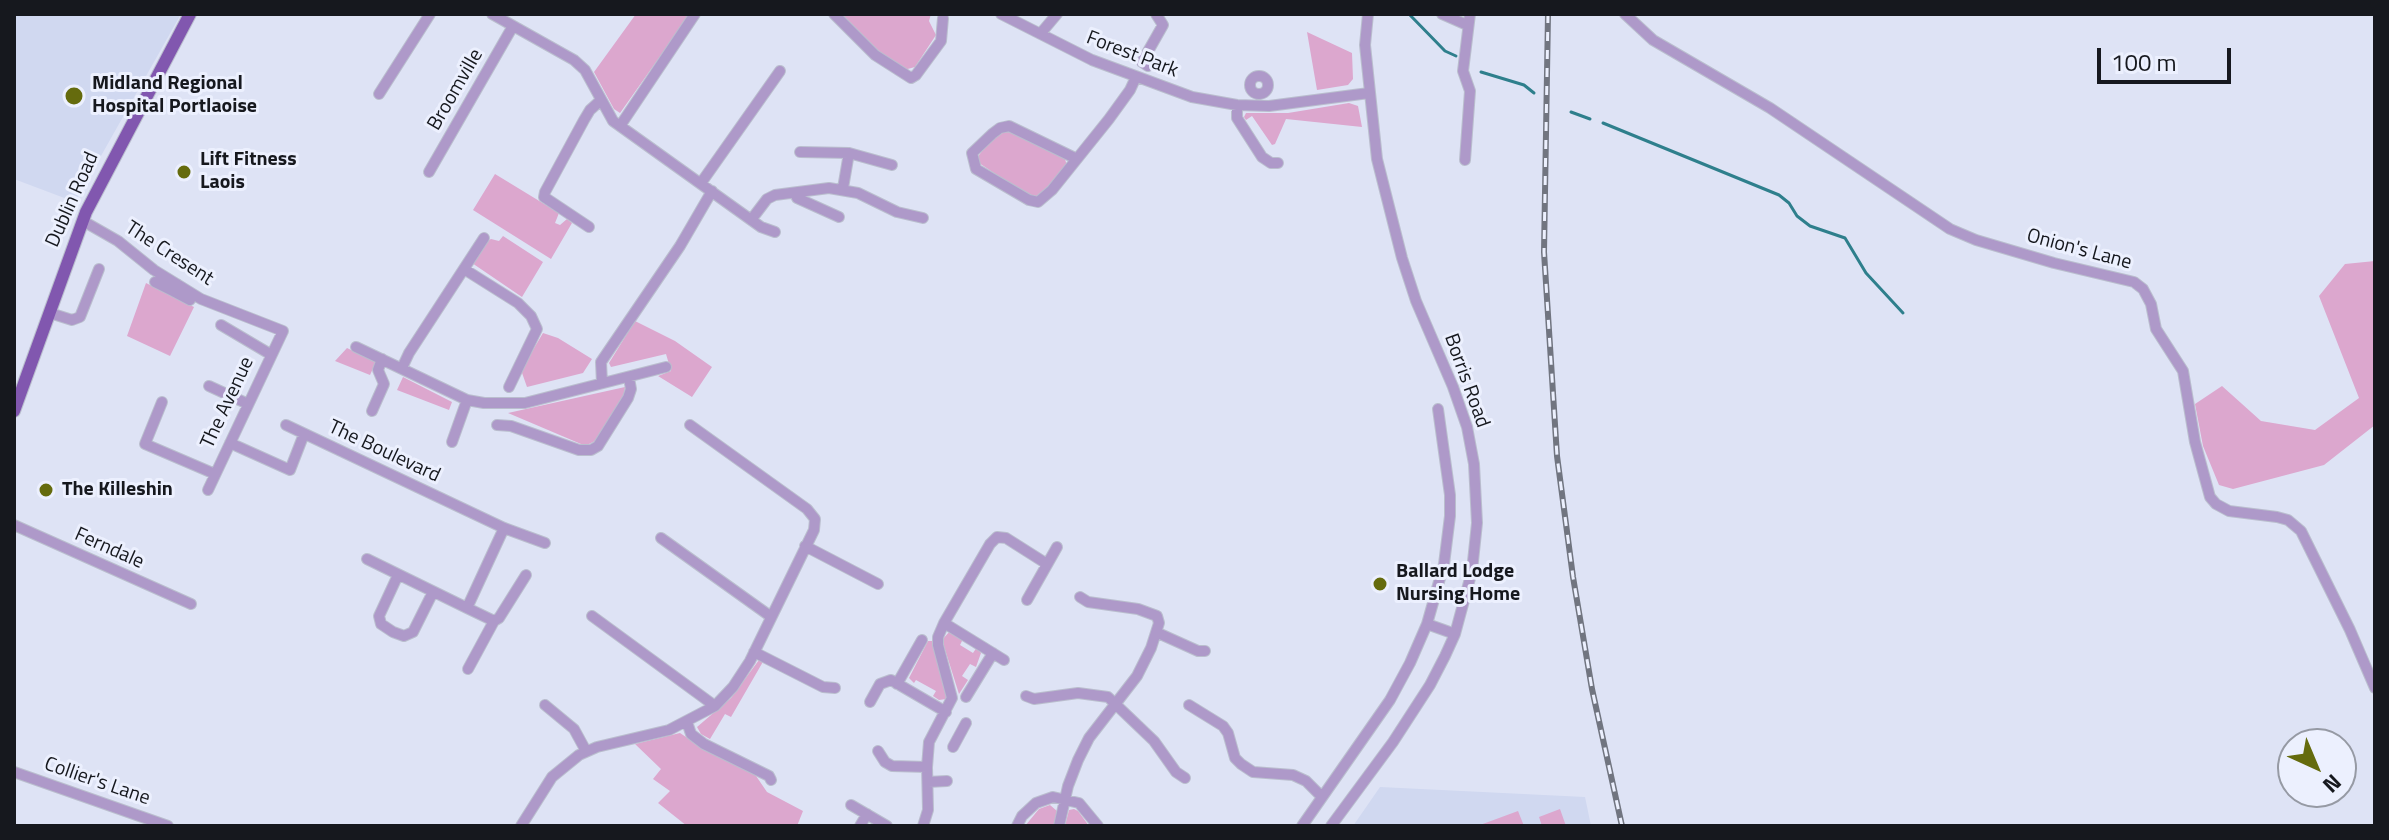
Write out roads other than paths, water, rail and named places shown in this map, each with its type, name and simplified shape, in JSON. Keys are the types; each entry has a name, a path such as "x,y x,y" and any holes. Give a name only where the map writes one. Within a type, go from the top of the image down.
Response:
{"main road":[{"name":"Dublin Road","path":"14,411 83,221 110,163 190,14"}],"street":[{"path":"379,94 430,14"},
{"path":"492,14 580,64 613,121 761,227 775,232"},
{"path":"620,126 695,14"},
{"path":"834,14 875,55 911,78 941,41 943,18"},
{"name":"Forest Park","path":"1001,14 1072,52 1192,97 1237,105 1258,100 1302,103 1369,93"},
{"path":"1041,33 1057,14"},
{"path":"1148,66 1142,62 1163,25 1156,14"},
{"name":"Borris Road","path":"1331,826 1430,685 1455,634 1472,571 1477,523 1474,464 1462,410 1416,301 1377,159 1365,45 1368,14"},
{"path":"1442,14 1469,20 1463,71 1470,91 1465,160"},
{"name":"Onion's Lane","path":"1625,14 1653,40 1770,108 1950,229 2054,263 2134,282 2143,289 2151,304 2156,329 2183,371 2195,442 2210,497 2229,511 2288,520 2301,531 2375,688"},
{"name":"Broomville","path":"429,172 513,26"},
{"path":"701,183 780,71"},
{"path":"1077,159 1009,126 1000,128 972,153 976,169 1029,200 1038,202 1052,190 1077,159 1109,119 1136,77"},
{"path":"589,227 544,197 584,120 600,101"},
{"path":"1237,105 1237,118 1262,157 1271,163 1278,163"},
{"path":"800,152 849,153 892,165"},
{"path":"843,188 849,153"},
{"path":"751,220 767,199 775,195 843,188 876,200 897,212 923,218"},
{"path":"602,383 601,362 680,246 712,191"},
{"path":"795,193 797,198 839,217"},
{"name":"The Cresent","path":"83,221 118,241 175,287 283,331"},
{"path":"402,368 484,238"},
{"path":"50,313 72,320 80,317 99,269"},
{"path":"464,269 518,303 531,316 537,329 509,387"},
{"path":"155,282 175,287 190,300"},
{"path":"221,325 270,354"},
{"name":"The Avenue","path":"208,490 283,331"},
{"path":"356,347 467,400 500,404 525,403 666,367"},
{"path":"372,411 384,384 378,370 382,359"},
{"path":"497,425 511,426 579,450 591,450 598,446 628,398 631,389 629,378"},
{"path":"209,386 248,404"},
{"path":"452,442 467,400"},
{"path":"162,402 145,444 215,474"},
{"path":"1302,826 1390,700 1427,624 1444,564 1450,516 1438,409"},
{"path":"286,425 304,434"},
{"path":"521,826 552,777 586,751 669,730 715,706 733,687 754,652 816,524 812,512 690,425"},
{"name":"The Boulevard","path":"230,443 290,470 304,434 504,528 545,543"},
{"name":"Ferndale","path":"14,525 191,604"},
{"path":"467,608 504,528"},
{"path":"923,826 928,810 929,742 952,698 938,645 944,623 997,537 1006,538 1047,564"},
{"path":"661,538 770,616"},
{"path":"805,546 878,584"},
{"path":"1027,600 1057,547"},
{"path":"367,559 494,621"},
{"path":"398,575 379,616 381,624 393,632 404,636 413,632 433,592"},
{"path":"468,669 494,621 526,575"},
{"path":"1059,826 1065,799 1089,738 1137,676 1158,633 1159,623 1157,616 1138,609 1088,602 1080,597"},
{"path":"592,616 715,706"},
{"path":"944,623 1004,660"},
{"path":"1427,624 1455,634"},
{"path":"1158,633 1198,651 1205,651"},
{"path":"897,684 922,640"},
{"path":"754,652 823,687 835,688"},
{"path":"966,697 993,653"},
{"path":"870,702 883,682 891,680 946,712"},
{"path":"1026,696 1034,699 1078,693 1099,694 1115,702 1154,741 1176,772 1185,778"},
{"path":"545,705 574,729 586,751"},
{"path":"1189,705 1223,726 1235,758 1241,764 1253,772 1293,775 1306,781 1322,797"},
{"path":"687,722 691,734 704,744 769,776 771,780"},
{"path":"938,727 955,742 966,723"},
{"path":"878,751 892,766 927,767"},
{"name":"Collier's Lane","path":"14,772 168,826"},
{"path":"928,782 947,781"},
{"path":"1017,826 1022,816 1036,803 1053,797 1079,803 1098,826"},
{"path":"851,805 887,826"},
{"path":"860,826 867,814"}],"waterway":[{"path":"1409,14 1445,51 1456,56"},
{"path":"1481,72 1524,85 1534,93"},
{"path":"1571,112 1590,119"},
{"path":"1603,123 1779,195 1810,226 1845,238 1866,273 1903,313"}],"railway":[{"path":"1548,14 1544,252 1557,456 1592,689 1622,826"}],"place":[{"name":"Midland Regional Hospital Portlaoise","path":"74,96"},
{"name":"Lift Fitness Laois","path":"184,172"},
{"name":"The Killeshin","path":"46,490"},
{"name":"Ballard Lodge Nursing Home","path":"1380,584"}]}
